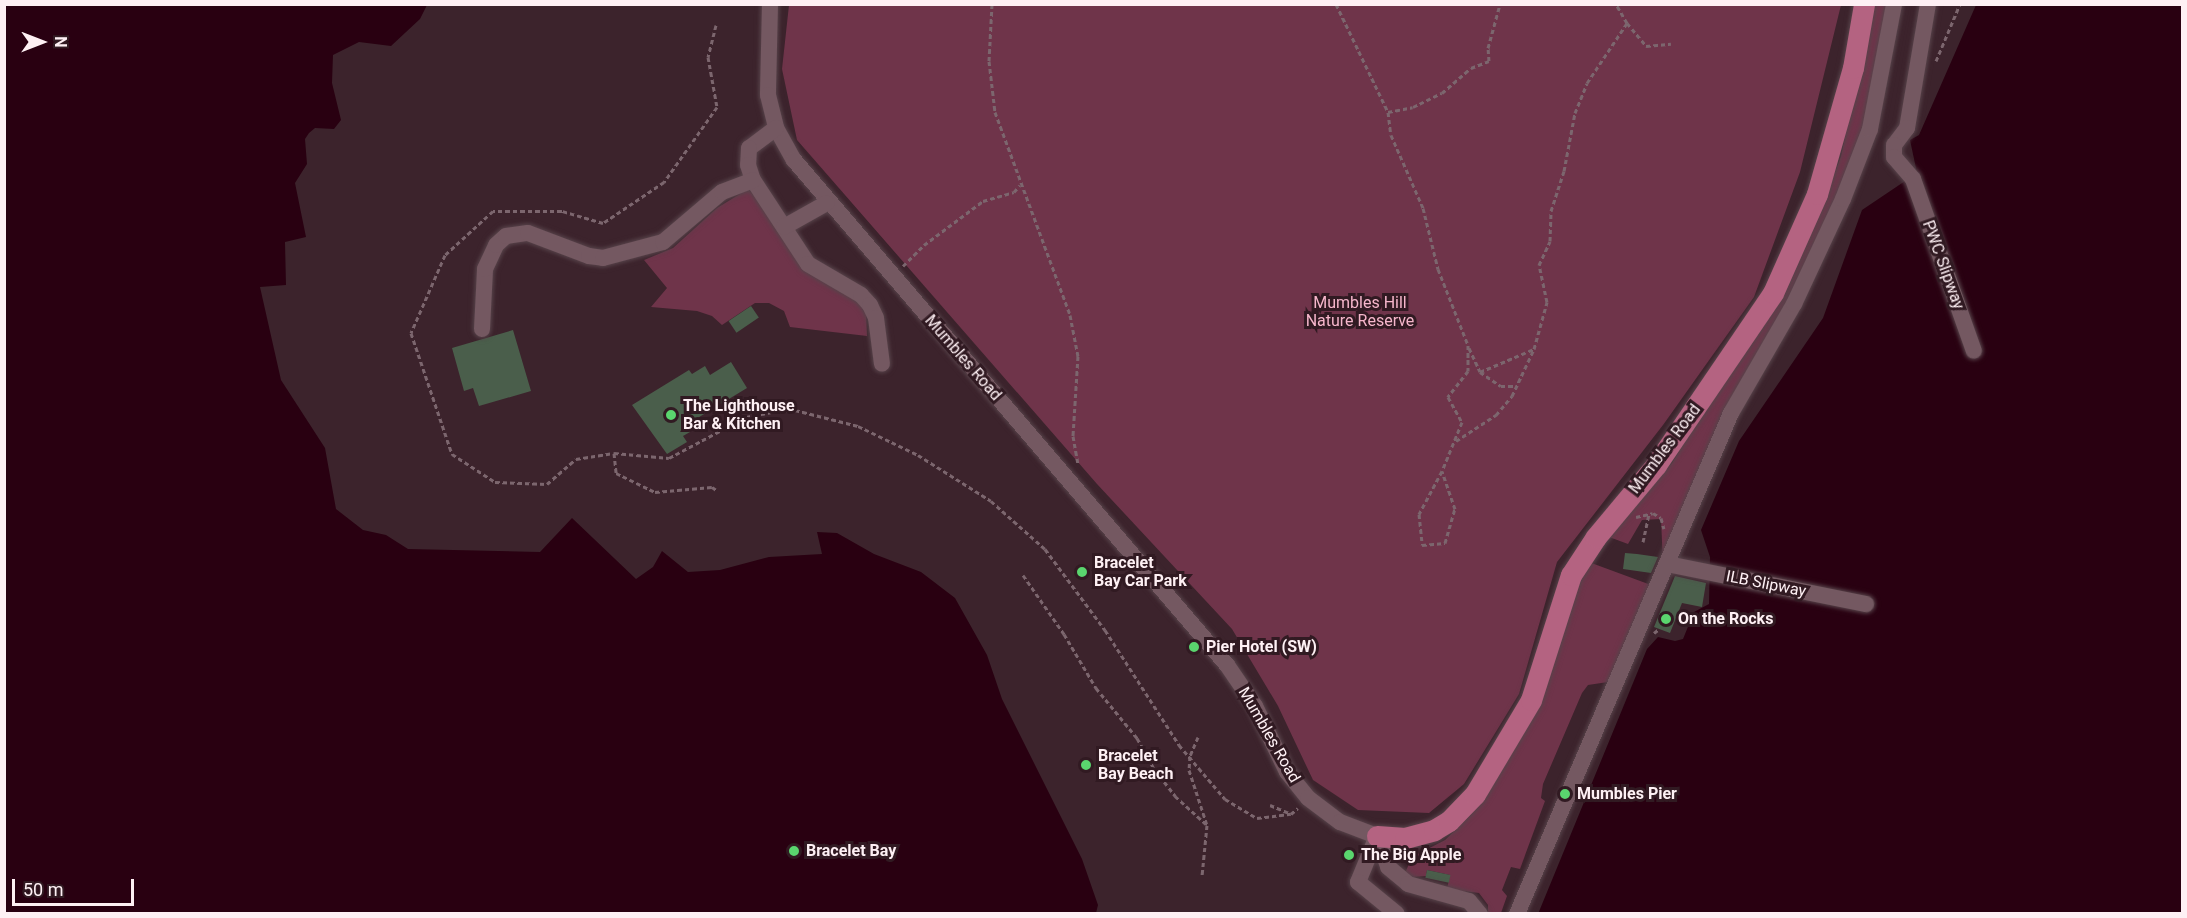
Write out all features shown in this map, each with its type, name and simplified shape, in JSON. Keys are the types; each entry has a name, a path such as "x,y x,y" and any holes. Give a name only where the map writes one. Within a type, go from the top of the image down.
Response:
{"main road":[{"name":"Mumbles Road","path":"1377,836 1405,838 1434,830 1462,808 1486,778 1531,700 1571,575 1596,537 1663,456 1773,293 1817,194 1853,68 1864,4"}],"street":[{"name":"Mumbles Road","path":"770,4 766,76 776,128 794,160 827,203 1227,665 1255,706 1287,772 1308,798 1340,822 1377,836"},
{"path":"1517,914 1731,414 1794,304 1843,199 1870,129 1894,4"},
{"name":"PWC Slipway","path":"1928,4 1914,66 1907,128 1894,145 1894,157 1913,179 1974,351"},
{"path":"776,128 749,148 753,180 808,264 861,295 870,305 876,318 882,364"},
{"path":"482,328 485,269 496,246 507,236 528,233 603,258 663,242 722,192 753,180"},
{"path":"784,227 827,203"},
{"name":"ILB Slipway","path":"1667,564 1866,604"},
{"path":"1377,836 1358,882 1397,914"},
{"path":"1377,836 1388,867 1408,884 1469,901 1480,914"}],"path":[{"path":"992,4 989,61 995,112 1020,185 1070,315 1078,356 1073,436 1078,466"},
{"path":"1336,4 1388,112 1391,135 1423,208 1438,269 1467,345 1480,372 1501,386 1516,386"},
{"path":"1388,112 1413,107 1442,93 1471,68 1489,61 1500,4"},
{"path":"1616,4 1627,23 1646,46 1671,44"},
{"path":"1455,442 1496,415 1516,386 1534,349 1547,302 1539,265 1550,241 1551,211 1564,171 1575,113 1587,82 1627,23"},
{"path":"892,277 924,245 983,201 1014,192 1020,185"},
{"path":"1443,471 1455,509 1452,520 1445,543 1422,545 1419,514 1443,471 1462,422 1448,397 1468,370 1467,345"},
{"path":"1480,372 1534,349"},
{"path":"481,473 495,482 547,484 576,459 614,453 669,458 746,417 795,410 858,426 918,455 991,501 1045,549 1099,621 1190,756 1225,799 1257,818 1291,814 1308,798"},
{"path":"614,453 616,473 655,492 712,488 718,491"},
{"path":"1642,542 1649,513 1661,518 1664,530"},
{"path":"1023,575 1064,634 1096,688 1137,738 1155,770 1174,796 1207,825"},
{"path":"1198,737 1190,756 1189,770 1207,825 1202,876"},
{"path":"1270,805 1291,814"}],"green space":[{"name":"Mumbles Hill Nature Reserve","path":"789,4 1841,5 1800,172 1754,297 1663,425 1557,562 1519,694 1464,784 1429,813 1358,810 1313,780 1278,706 1232,629 1097,484 797,140 782,69"},
{"path":"1874,5 1887,5 1862,137 1663,564 1661,519 1642,520 1628,544 1609,537 1672,463 1793,269 1821,211 1841,156"},
{"path":"748,189 830,281 866,309 867,336 790,327 784,311 769,303 755,303 722,325 712,316 697,311 651,307 667,288 644,260 673,248 717,208"},
{"path":"1586,561 1651,585 1608,682 1588,685 1582,693 1543,784 1541,798 1545,801 1520,869 1511,867 1502,890 1507,896 1501,913 1488,913 1488,905 1479,893 1447,889 1450,875 1427,870 1426,876 1413,877 1405,873 1412,857 1445,840 1471,815 1522,736"}],"shaded area":[{"path":"5,4 427,5 420,19 391,46 359,42 333,55 332,83 341,120 334,129 315,128 309,133 305,139 307,164 295,183 306,237 285,242 286,285 260,287 281,380 325,448 336,509 363,530 386,535 408,549 540,552 572,518 636,579 653,567 662,551 688,572 720,570 769,557 822,554 817,532 837,533 874,554 921,572 955,598 987,655 1002,699 1082,859 1098,905 1096,913 5,913"},
{"path":"1976,5 2182,5 2182,913 1538,914 1647,649 1658,637 1675,641 1683,639 1694,612 1709,604 1710,557 1701,530 1739,441 1823,318 1862,210 1917,173 1910,140 1919,135"}],"building":[{"path":"751,306 759,318 736,333 729,321"},
{"path":"513,330 531,391 479,406 473,388 464,391 452,348"},
{"name":"The Lighthouse Bar & Kitchen","path":"731,362 747,388 686,425 690,432 683,436 687,442 667,454 632,405 689,370 692,374 705,366 710,375"},
{"path":"1625,553 1658,557 1651,573 1623,569"},
{"path":"1675,576 1706,583 1702,607 1682,603 1670,633 1654,627"},
{"path":"1427,870 1450,875 1449,883 1425,878"}],"place":[{"name":"The Lighthouse Bar & Kitchen","path":"671,415"},
{"name":"Bracelet Bay Car Park","path":"1082,572"},
{"name":"On the Rocks","path":"1666,619"},
{"name":"Pier Hotel (SW)","path":"1194,647"},
{"name":"Bracelet Bay Beach","path":"1086,765"},
{"name":"Mumbles Pier","path":"1565,794"},
{"name":"Bracelet Bay","path":"794,851"},
{"name":"The Big Apple","path":"1349,855"}]}
